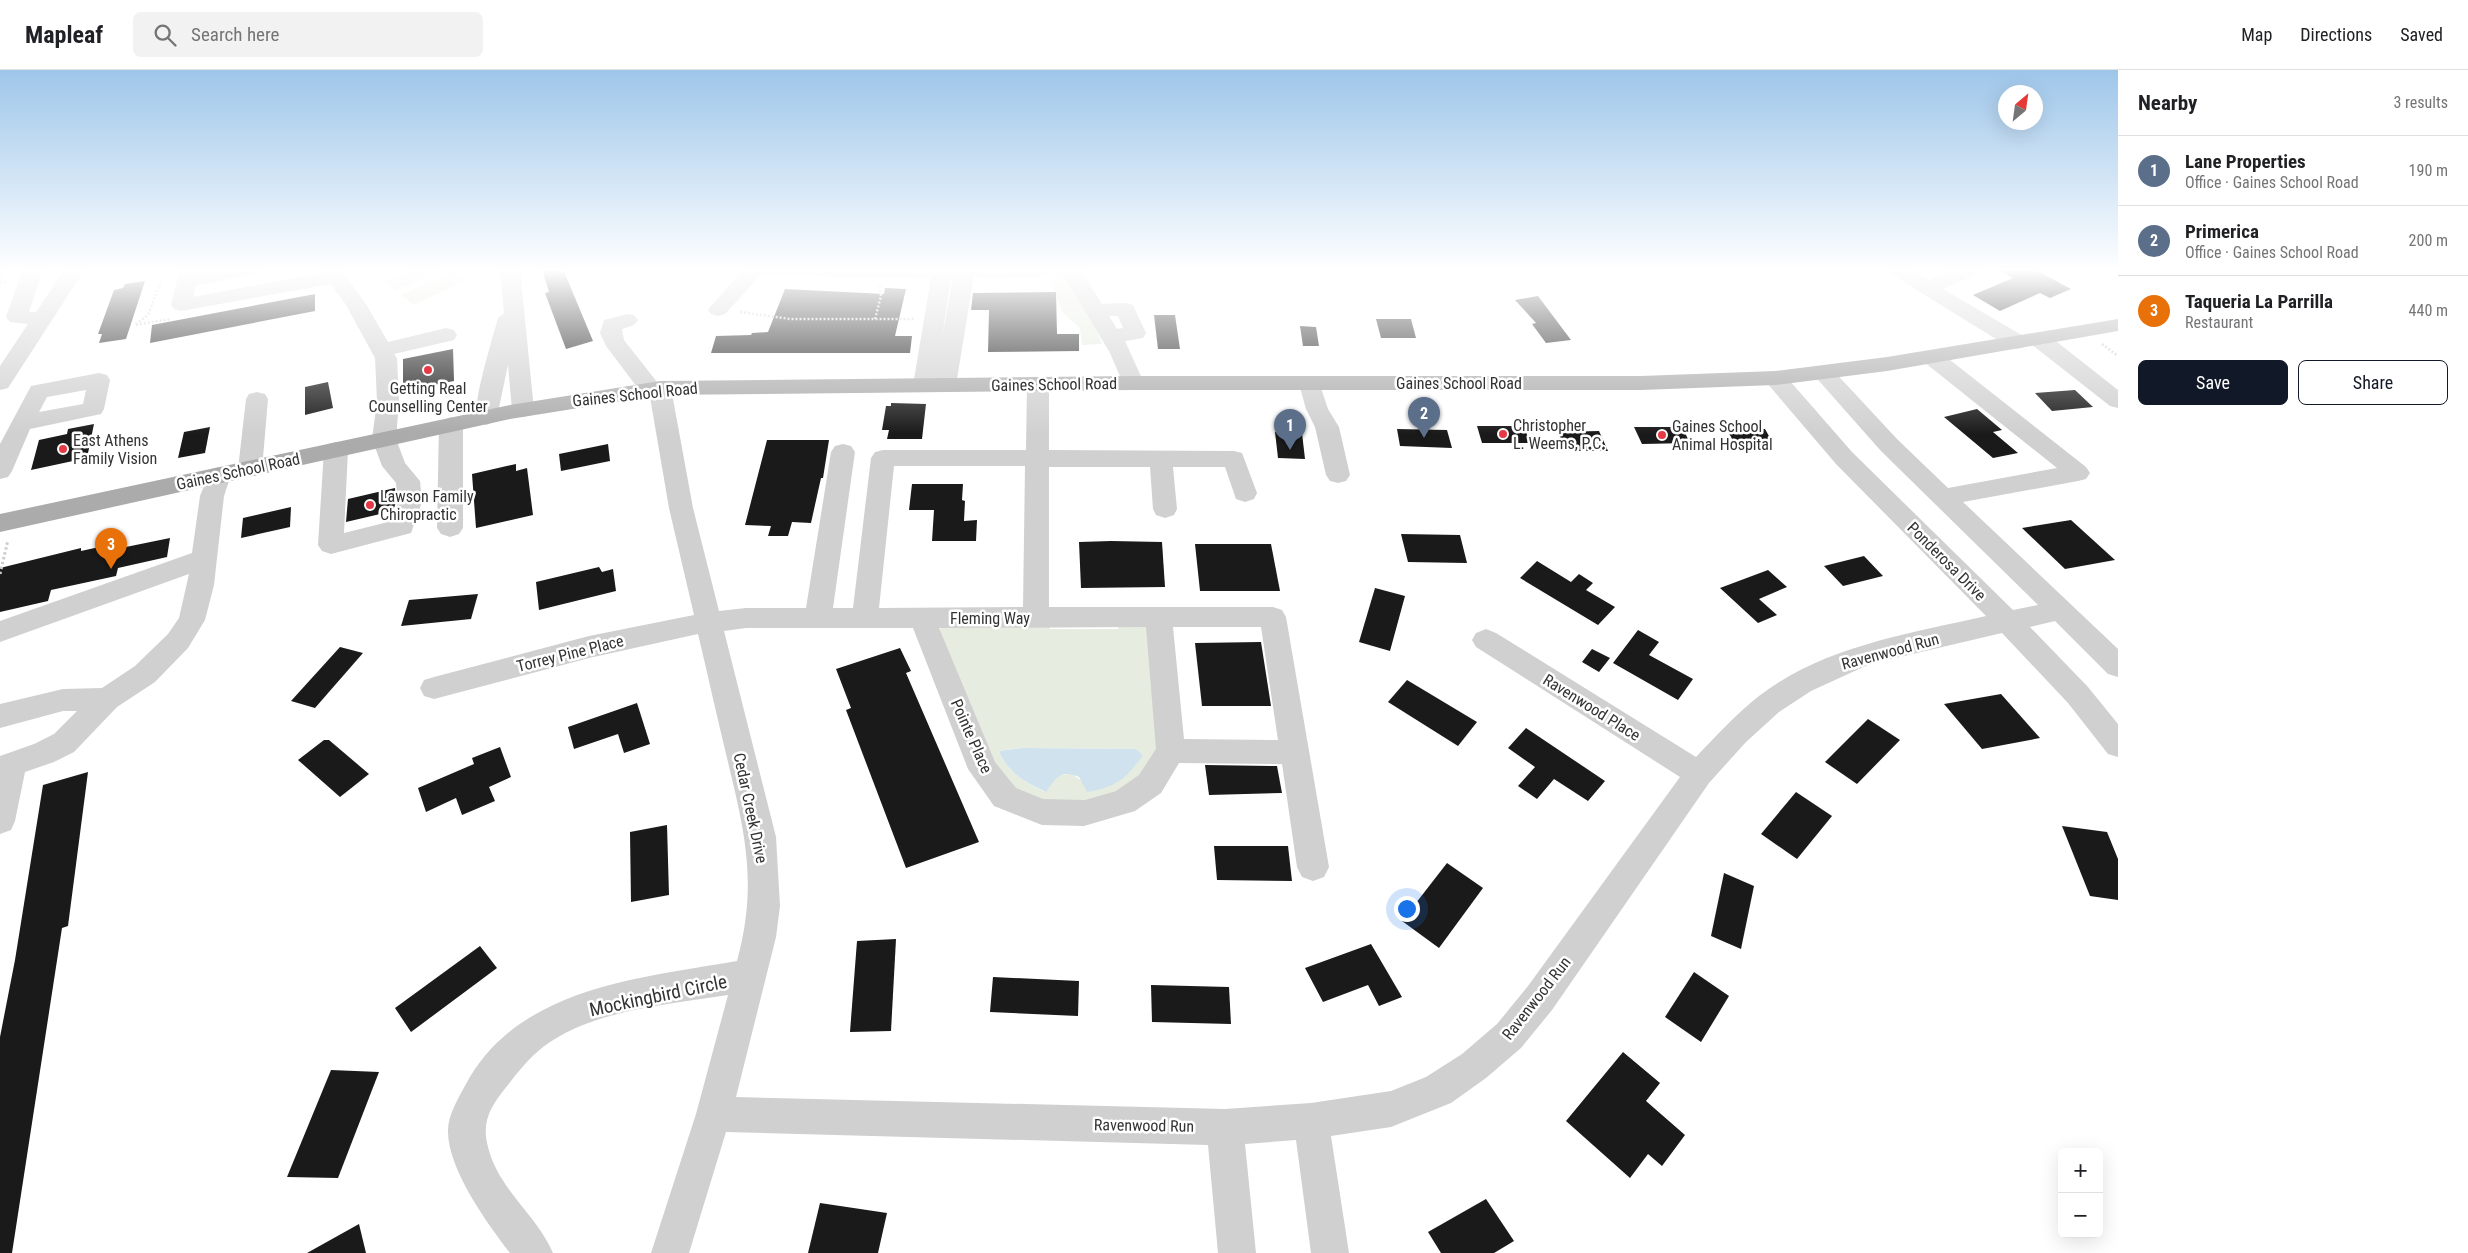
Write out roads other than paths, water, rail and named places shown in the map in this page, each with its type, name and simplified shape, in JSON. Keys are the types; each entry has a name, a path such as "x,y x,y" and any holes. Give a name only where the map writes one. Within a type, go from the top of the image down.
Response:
{"main road":[{"name":"Gaines School Road","path":"5,530 219,476 384,439 523,410 656,389 1133,383 1641,383 1774,378 1932,357 2118,325"}],"street":[{"path":"0,383 38,324"},
{"path":"336,450 331,545 402,527 410,502 408,481 394,466 384,439 388,401 386,358 367,324"},
{"path":"486,417 488,400 505,324"},
{"path":"516,324 523,410"},
{"path":"615,324 612,325 611,333 614,341 656,389"},
{"path":"934,324 934,385"},
{"path":"934,385 954,324"},
{"path":"1103,324 1111,337 1133,383"},
{"path":"1996,324 2028,341 2118,401"},
{"path":"381,350 446,335"},
{"path":"1932,357 2078,473 1943,497"},
{"path":"1823,373 1889,445 2118,666"},
{"name":"Ponderosa Drive","path":"1774,378 1844,458 2078,695 2118,745"},
{"path":"1036,618 1038,384"},
{"path":"1310,384 1317,409 1327,427 1338,475"},
{"name":"Cedar Creek Drive","path":"656,389 681,508 761,837 764,869 764,906 760,937 751,975 714,1114 670,1253"},
{"path":"250,469 257,399"},
{"path":"0,471 21,424"},
{"path":"450,528 451,425"},
{"path":"818,618 843,452"},
{"path":"865,618 882,458 1038,460 1234,459 1245,493"},
{"path":"1161,460 1165,509"},
{"path":"0,821 6,766 44,753 64,743 107,699 145,674 178,641 192,620 201,585 212,496 219,476"},
{"path":"0,632 204,559"},
{"name":"Ravenwood Run","path":"714,1114 1225,1127 1311,1121 1392,1109 1438,1090 1474,1066 1509,1036 1540,998 1699,774 1736,734 1770,704 1801,683 1866,654 2060,610"},
{"name":"Fleming Way","path":"708,621 746,618 1273,617 1294,752"},
{"name":"Pointe Place","path":"922,618 983,769 1006,797 1042,812 1084,813 1124,802 1150,784 1170,751"},
{"path":"1159,618 1170,751 1294,752 1313,867"},
{"name":"Torrey Pine Place","path":"434,688 564,653 708,621"},
{"name":"Ravenwood Place","path":"1486,640 1699,774"},
{"path":"0,716 63,700 107,699"},
{"name":"Mockingbird Circle","path":"534,1253 497,1206 474,1165 465,1130 480,1092 506,1058 533,1034 566,1017 602,1002 751,975"},
{"path":"1311,1121 1330,1253"},
{"path":"1225,1127 1238,1253"}],"water":[{"path":"1022,748 1136,749 1143,755 1120,781 1106,787 1087,792 1079,777 1067,774 1059,776 1046,792 1012,771 999,751"}],"place":[{"name":"Getting Real Counselling Center","path":"428,370"},
{"name":"Christopher L. Weems, P.C.","path":"1503,434"},
{"name":"Gaines School Animal Hospital","path":"1662,435"},
{"name":"Primerica","path":"1424,438"},
{"name":"East Athens Family Vision","path":"63,449"},
{"name":"Lane Properties","path":"1290,450"},
{"name":"Lawson Family Chiropractic","path":"370,505"},
{"name":"Taqueria La Parrilla","path":"111,569"}]}
